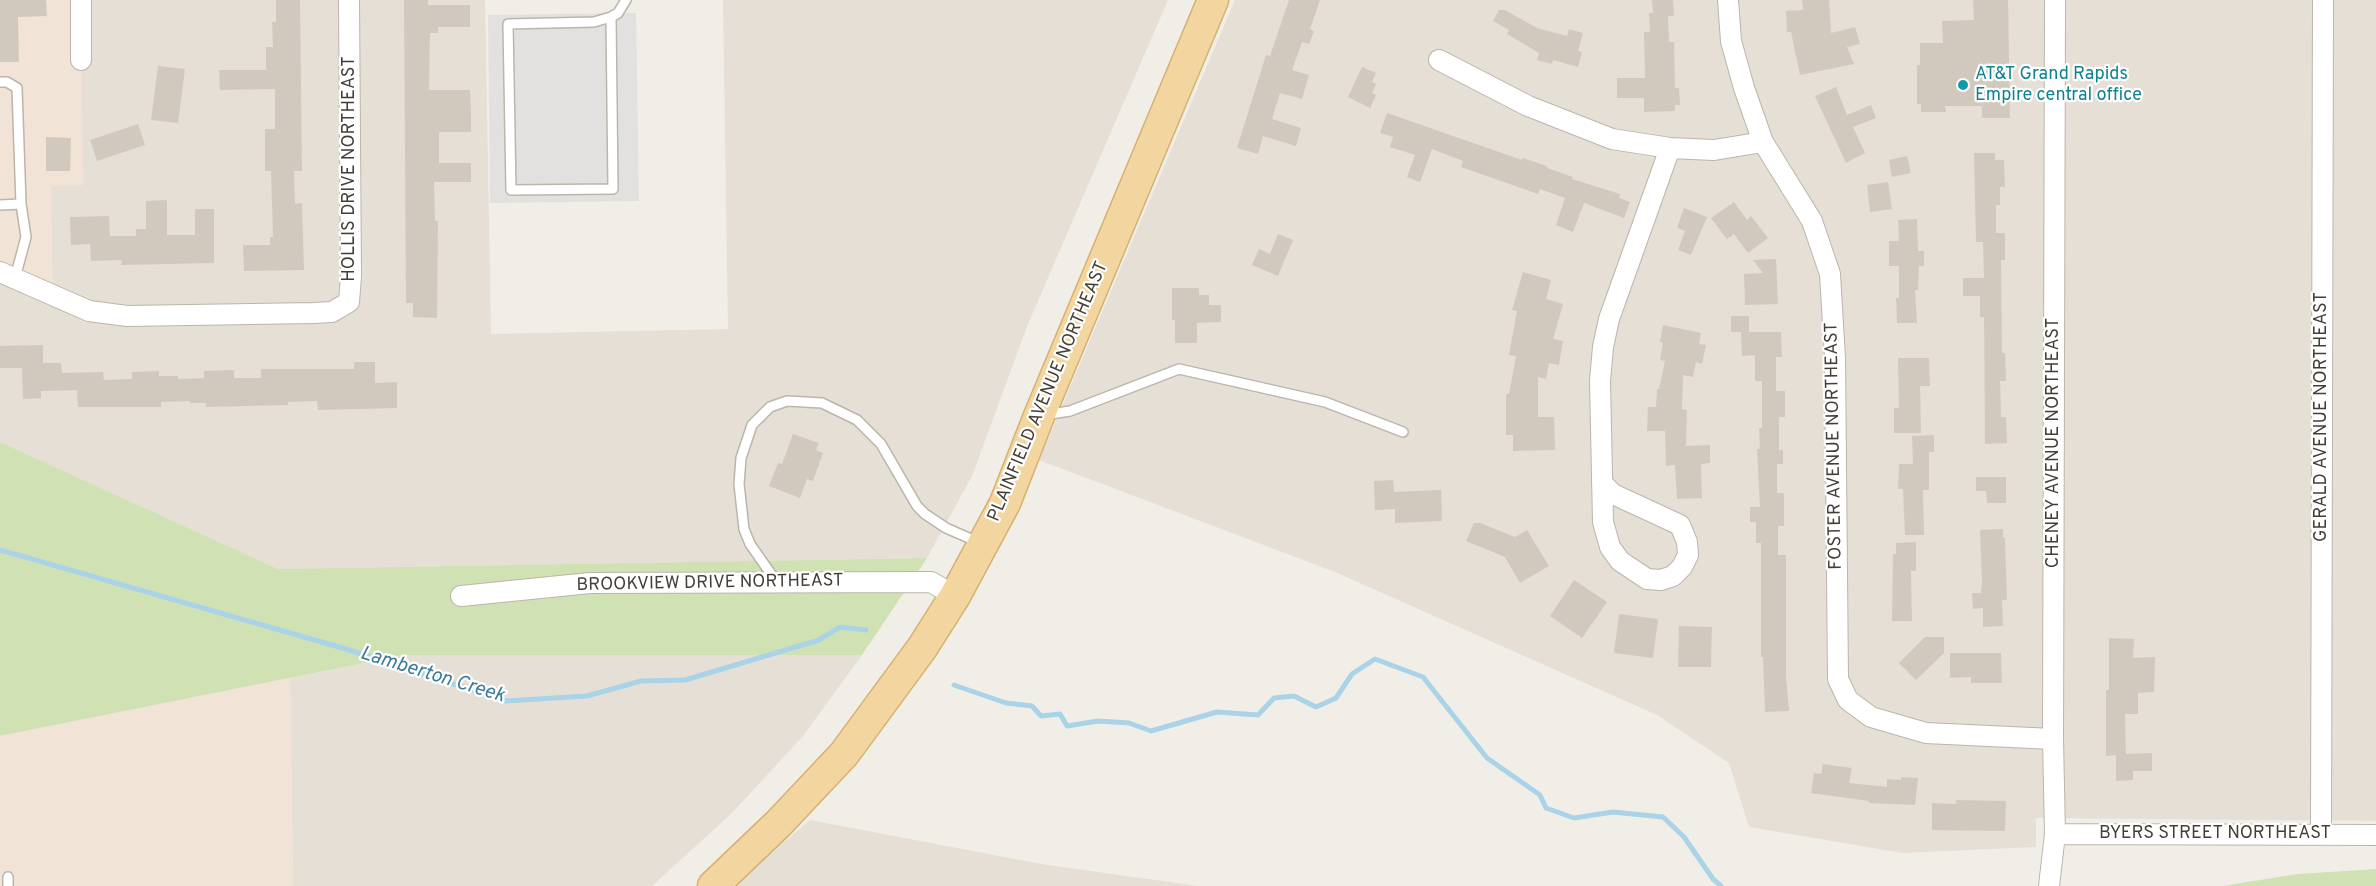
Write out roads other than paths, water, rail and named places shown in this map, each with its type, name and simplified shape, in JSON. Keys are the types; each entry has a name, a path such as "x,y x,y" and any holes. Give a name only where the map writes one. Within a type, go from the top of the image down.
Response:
{"main road":[{"name":"PLAINFIELD AVENUE NORTHEAST","path":"713,886 779,823 844,754 922,648 955,596 1005,503 1039,416 1213,0"}],"street":[{"path":"81,0 81,60"},
{"name":"HOLLIS DRIVE NORTHEAST","path":"8,275 89,311 127,316 332,312 349,302 351,284 349,0"},
{"name":"FOSTER AVENUE NORTHEAST","path":"1728,0 1731,40 1744,88 1763,142 1812,221 1830,274 1835,358 1838,679 1848,700 1871,717 1926,733 2052,739"},
{"name":"CHENEY AVENUE NORTHEAST","path":"2049,886 2055,834 2052,739 2055,0"},
{"name":"GERALD AVENUE NORTHEAST","path":"2321,834 2323,0"},
{"path":"1439,60 1528,106 1612,139 1670,148 1714,150 1763,142"},
{"path":"1602,483 1613,494 1680,525 1688,542 1688,555 1682,567 1673,576 1661,580 1647,579 1620,561 1610,547 1603,522 1602,483 1600,381 1603,347 1609,319 1670,148"},
{"name":"BROOKVIEW DRIVE NORTHEAST","path":"461,596 590,583 778,582 931,582 955,596"},
{"name":"BYERS STREET NORTHEAST","path":"2055,834 2376,835"}],"lane":[{"path":"611,17 613,189 511,190 508,24 594,22 618,13 626,0"},
{"path":"0,82 7,82 17,88 21,204 26,237 8,275"},
{"path":"0,205 21,204"},
{"path":"1039,416 1070,411 1179,369 1325,402 1404,432"},
{"path":"778,582 750,544 744,529 739,484 741,458 752,425 770,407 787,401 822,403 857,420 882,444 910,496 925,514 946,528 983,544"}],"waterway":[{"name":"Lamberton Creek","path":"0,550 346,649 506,701 587,696 641,681 685,680 819,640 840,627 866,630"},
{"name":"Lamberton Creek","path":"954,685 1006,703 1032,706 1041,716 1060,714 1067,726 1098,721 1129,723 1151,731 1217,712 1258,715 1274,698 1294,696 1316,707 1336,698 1352,674 1375,659 1423,677 1487,758 1540,795 1546,808 1574,818 1613,812 1663,817 1684,837 1713,879 1721,886"}],"place":[{"name":"AT&T Grand Rapids Empire central office","path":"1963,85"}]}
